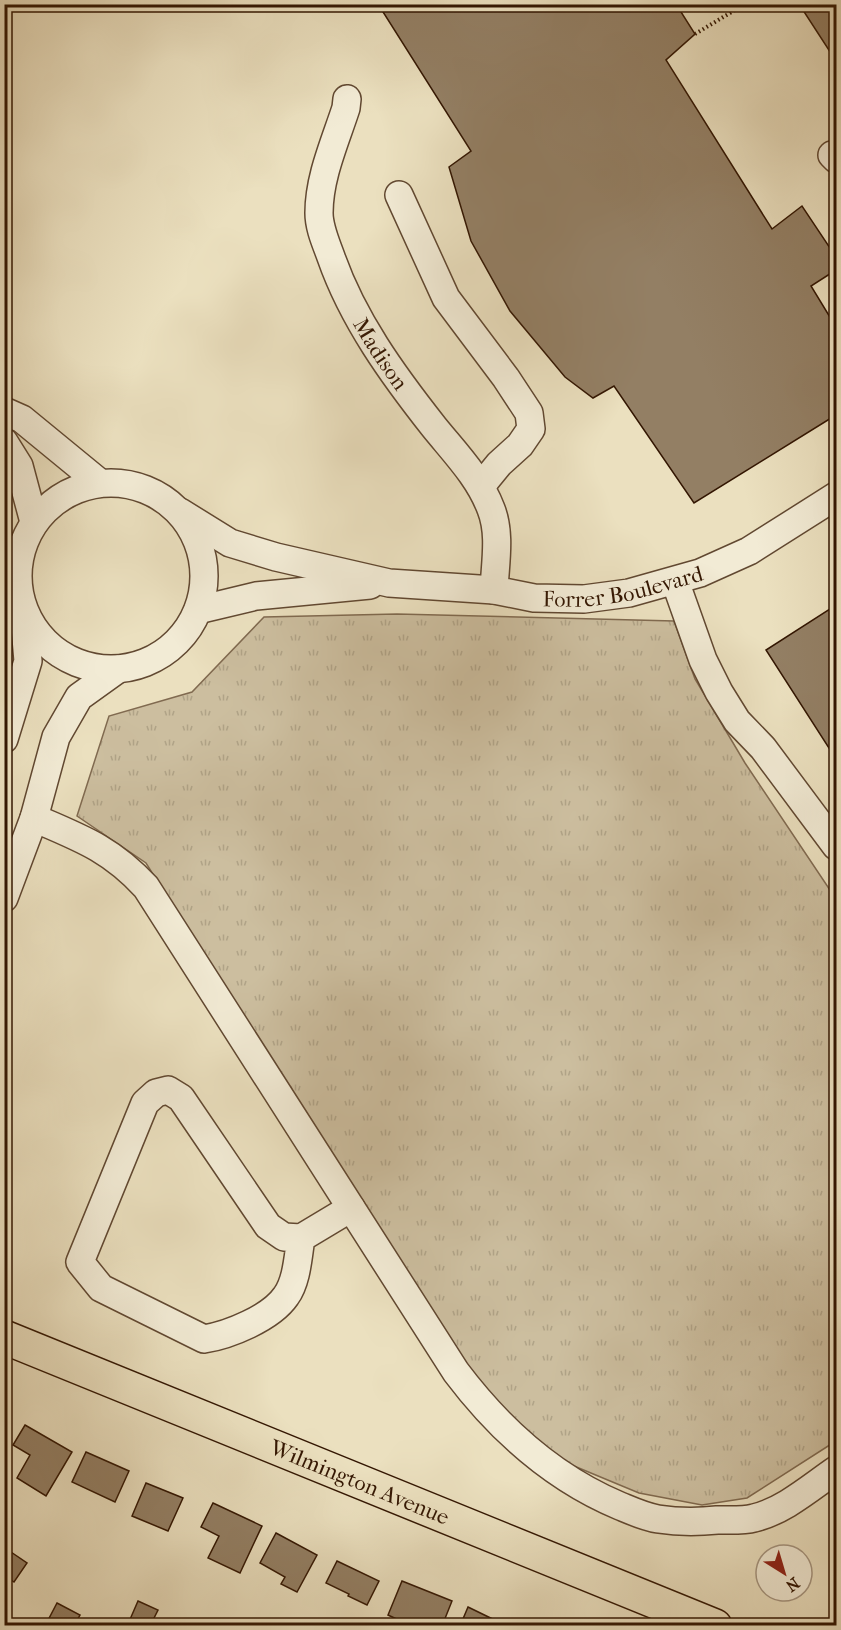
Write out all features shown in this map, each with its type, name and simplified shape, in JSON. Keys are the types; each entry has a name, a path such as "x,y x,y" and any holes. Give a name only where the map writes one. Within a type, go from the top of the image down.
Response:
{"main road":[{"name":"Wilmington Avenue","path":"4,1337 715,1626"}],"street":[{"name":"Madison","path":"347,99 322,181 319,214 323,237 338,278 397,380 481,486 492,511 497,542 494,590"},
{"path":"399,195 446,298 506,378 529,413 531,429 520,445 481,486"},
{"path":"4,411 22,419 100,483"},
{"path":"4,442 19,466 34,522"},
{"name":"Forrer Boulevard","path":"4,739 28,662 24,611 17,579 20,552 34,522 57,499 100,483 132,485 162,497 180,512 230,543 276,557 389,583 494,590 534,598 584,598 628,593 675,581 749,551 837,496"},
{"name":"Forrer Boulevard","path":"4,898 34,818 56,737 79,697 118,669 155,658 181,638 198,610 205,571 197,540 180,512"},
{"path":"675,581 704,660 719,692 737,721 763,748 837,846"},
{"name":"Forrer Boulevard","path":"198,610 256,596 389,583"},
{"name":"Forrer Boulevard","path":"24,611 41,639 57,652 86,666 118,669"},
{"path":"34,818 106,851 128,867 146,887 456,1372 473,1395 507,1431 554,1470 592,1494 633,1511 657,1519 697,1522 753,1518 779,1508 837,1470"},
{"path":"301,1238 293,1280 287,1296 276,1307 243,1327 222,1336 204,1339 100,1288 80,1262 145,1103 156,1093 168,1090 180,1098 268,1226 284,1237 301,1238 351,1208"}],"path":[{"path":"695,34 745,4"}],"green space":[{"path":"397,614 674,621 695,679 745,763 836,899 836,1441 747,1498 702,1505 639,1493 562,1461 475,1386 146,863 77,816 109,716 192,692 264,617"}],"building":[{"path":"378,4 676,4 695,34 666,60 772,229 802,206 836,257 836,270 811,286 836,327 836,415 694,503 614,386 593,398 565,377 510,311 471,241 449,167 471,151"},
{"path":"799,4 836,4 836,61"},
{"path":"836,605 836,759 766,650"},
{"path":"25,1425 72,1452 46,1496 17,1478 30,1455 13,1445"},
{"path":"86,1452 129,1471 115,1502 72,1482"},
{"path":"146,1483 183,1498 168,1531 132,1516"},
{"path":"213,1503 262,1526 240,1573 208,1558 219,1536 201,1527"},
{"path":"276,1533 317,1555 297,1592 281,1584 285,1577 260,1563"},
{"path":"8,1550 27,1563 14,1582 4,1575 4,1554"},
{"path":"337,1561 379,1581 367,1605 326,1583"},
{"path":"402,1581 452,1601 442,1626 402,1626 403,1622 388,1615"},
{"path":"138,1601 158,1610 150,1626 128,1624"},
{"path":"57,1603 80,1615 74,1626 45,1626"},
{"path":"468,1607 507,1626 460,1626"}]}
